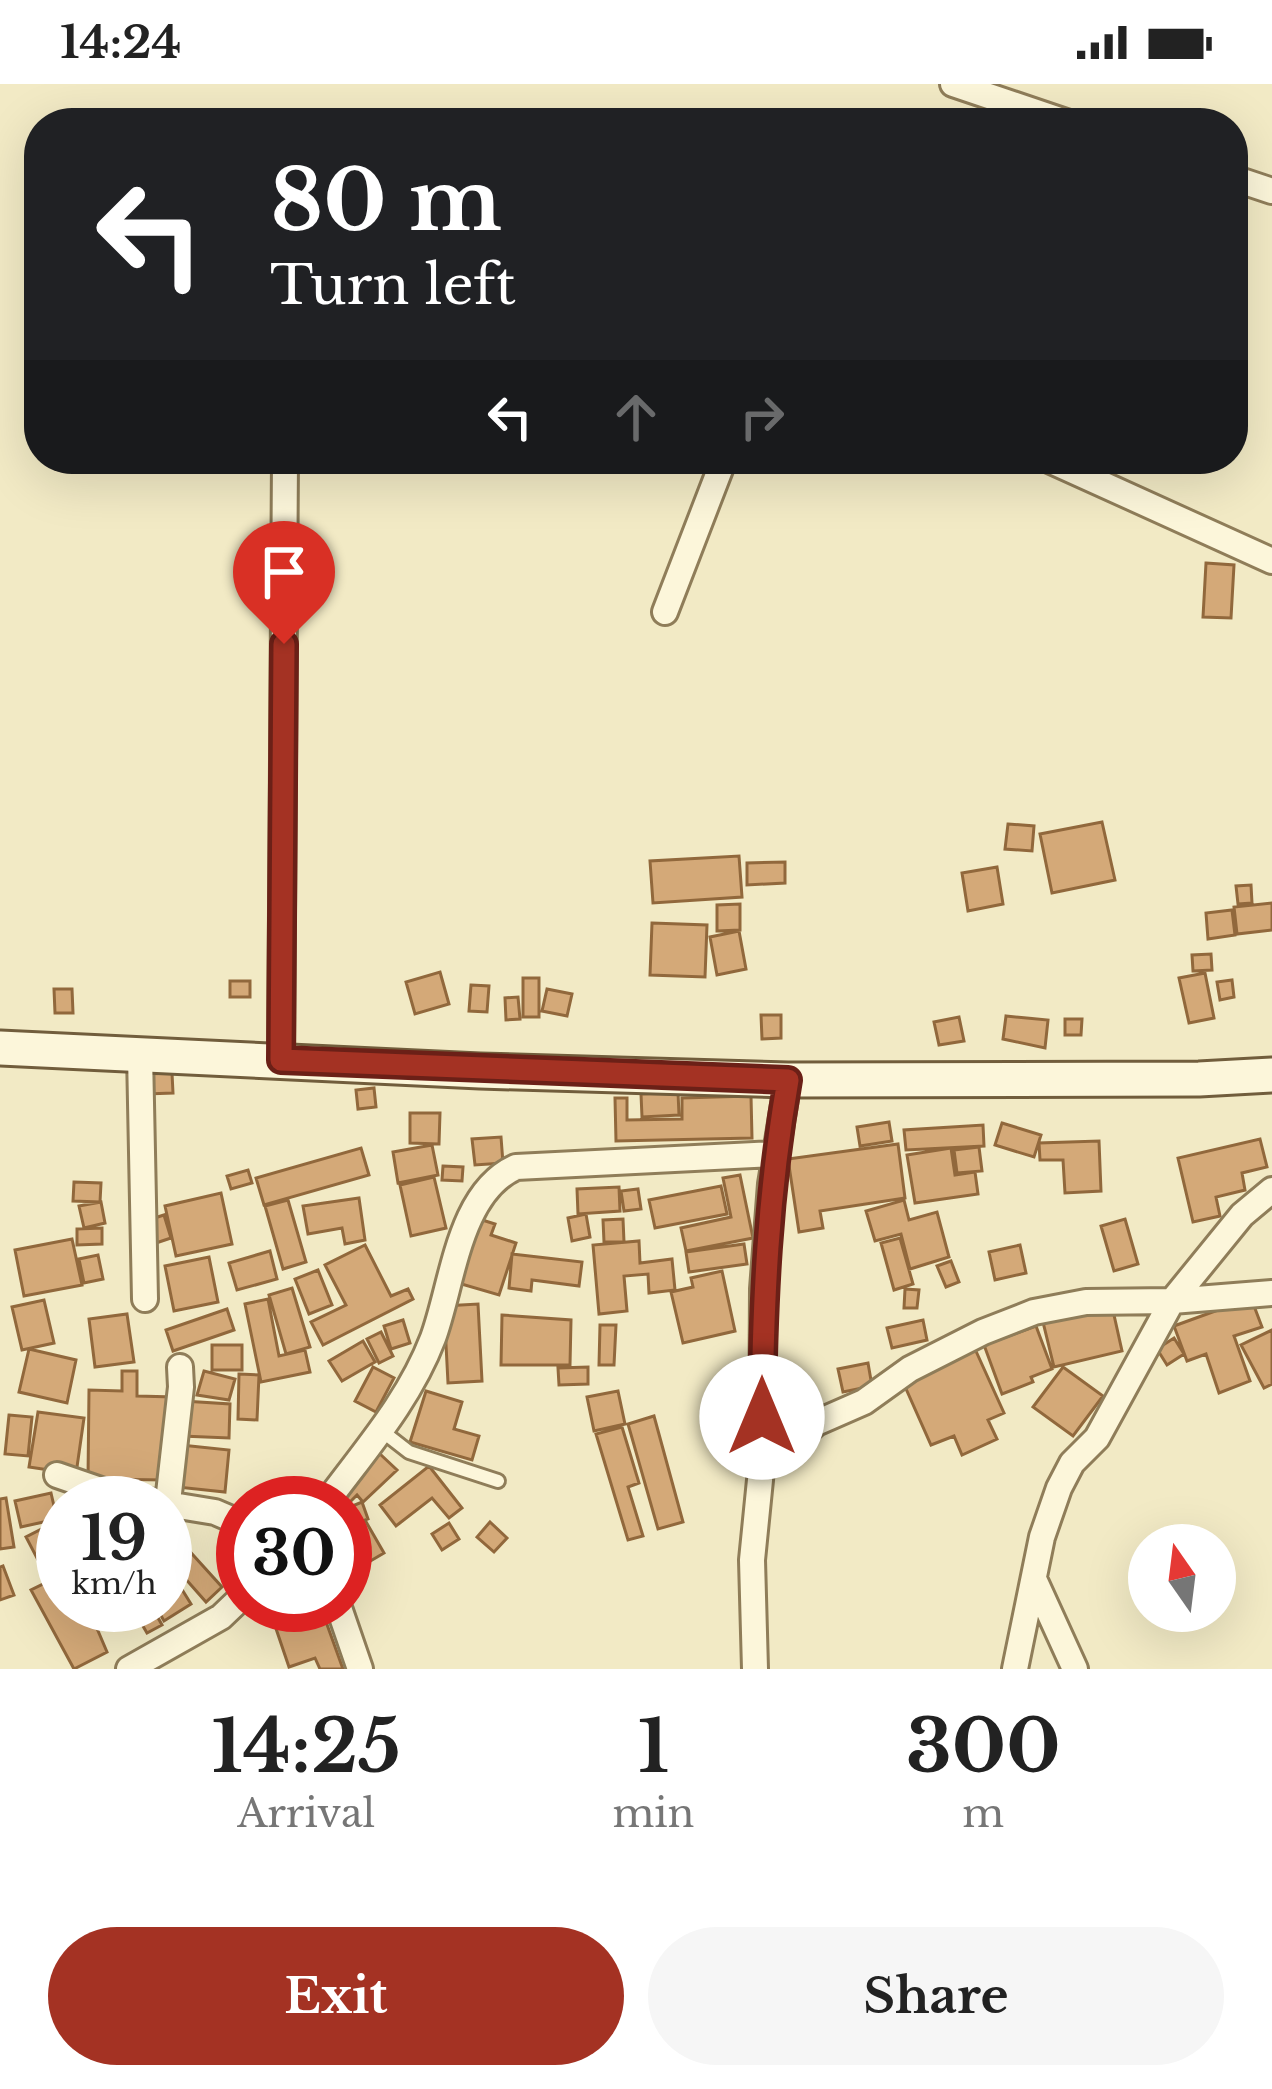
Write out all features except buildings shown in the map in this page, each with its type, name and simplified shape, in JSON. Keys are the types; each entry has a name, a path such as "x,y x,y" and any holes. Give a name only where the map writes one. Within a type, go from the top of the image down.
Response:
{"main road":[{"path":"0,1048 788,1080 1272,1075"}],"street":[{"path":"953,84 1024,108"},
{"path":"281,1060 285,474"},
{"path":"665,612 718,474"},
{"path":"1080,474 1272,561"},
{"path":"140,1054 145,1299"},
{"path":"755,1669 752,1560 762,1460 763,1289 775,1154 788,1080"},
{"path":"345,1476 382,1432 432,1341 471,1217 496,1176 517,1167 775,1154"},
{"path":"1015,1669 1048,1513 1072,1463 1097,1438 1172,1301 1242,1215 1272,1190"},
{"path":"762,1460 788,1448 816,1424 865,1402 910,1369 1010,1320 1086,1302 1272,1293"},
{"path":"171,1476 182,1388 180,1366"},
{"path":"1034,1579 1076,1669"},
{"path":"129,1669 216,1620"},
{"path":"347,1632 360,1669"}],"lane":[{"path":"382,1432 409,1452 498,1481"}],"route":[{"path":"284,644 281,1060 788,1080 771,1184 763,1289 762,1417"}]}
